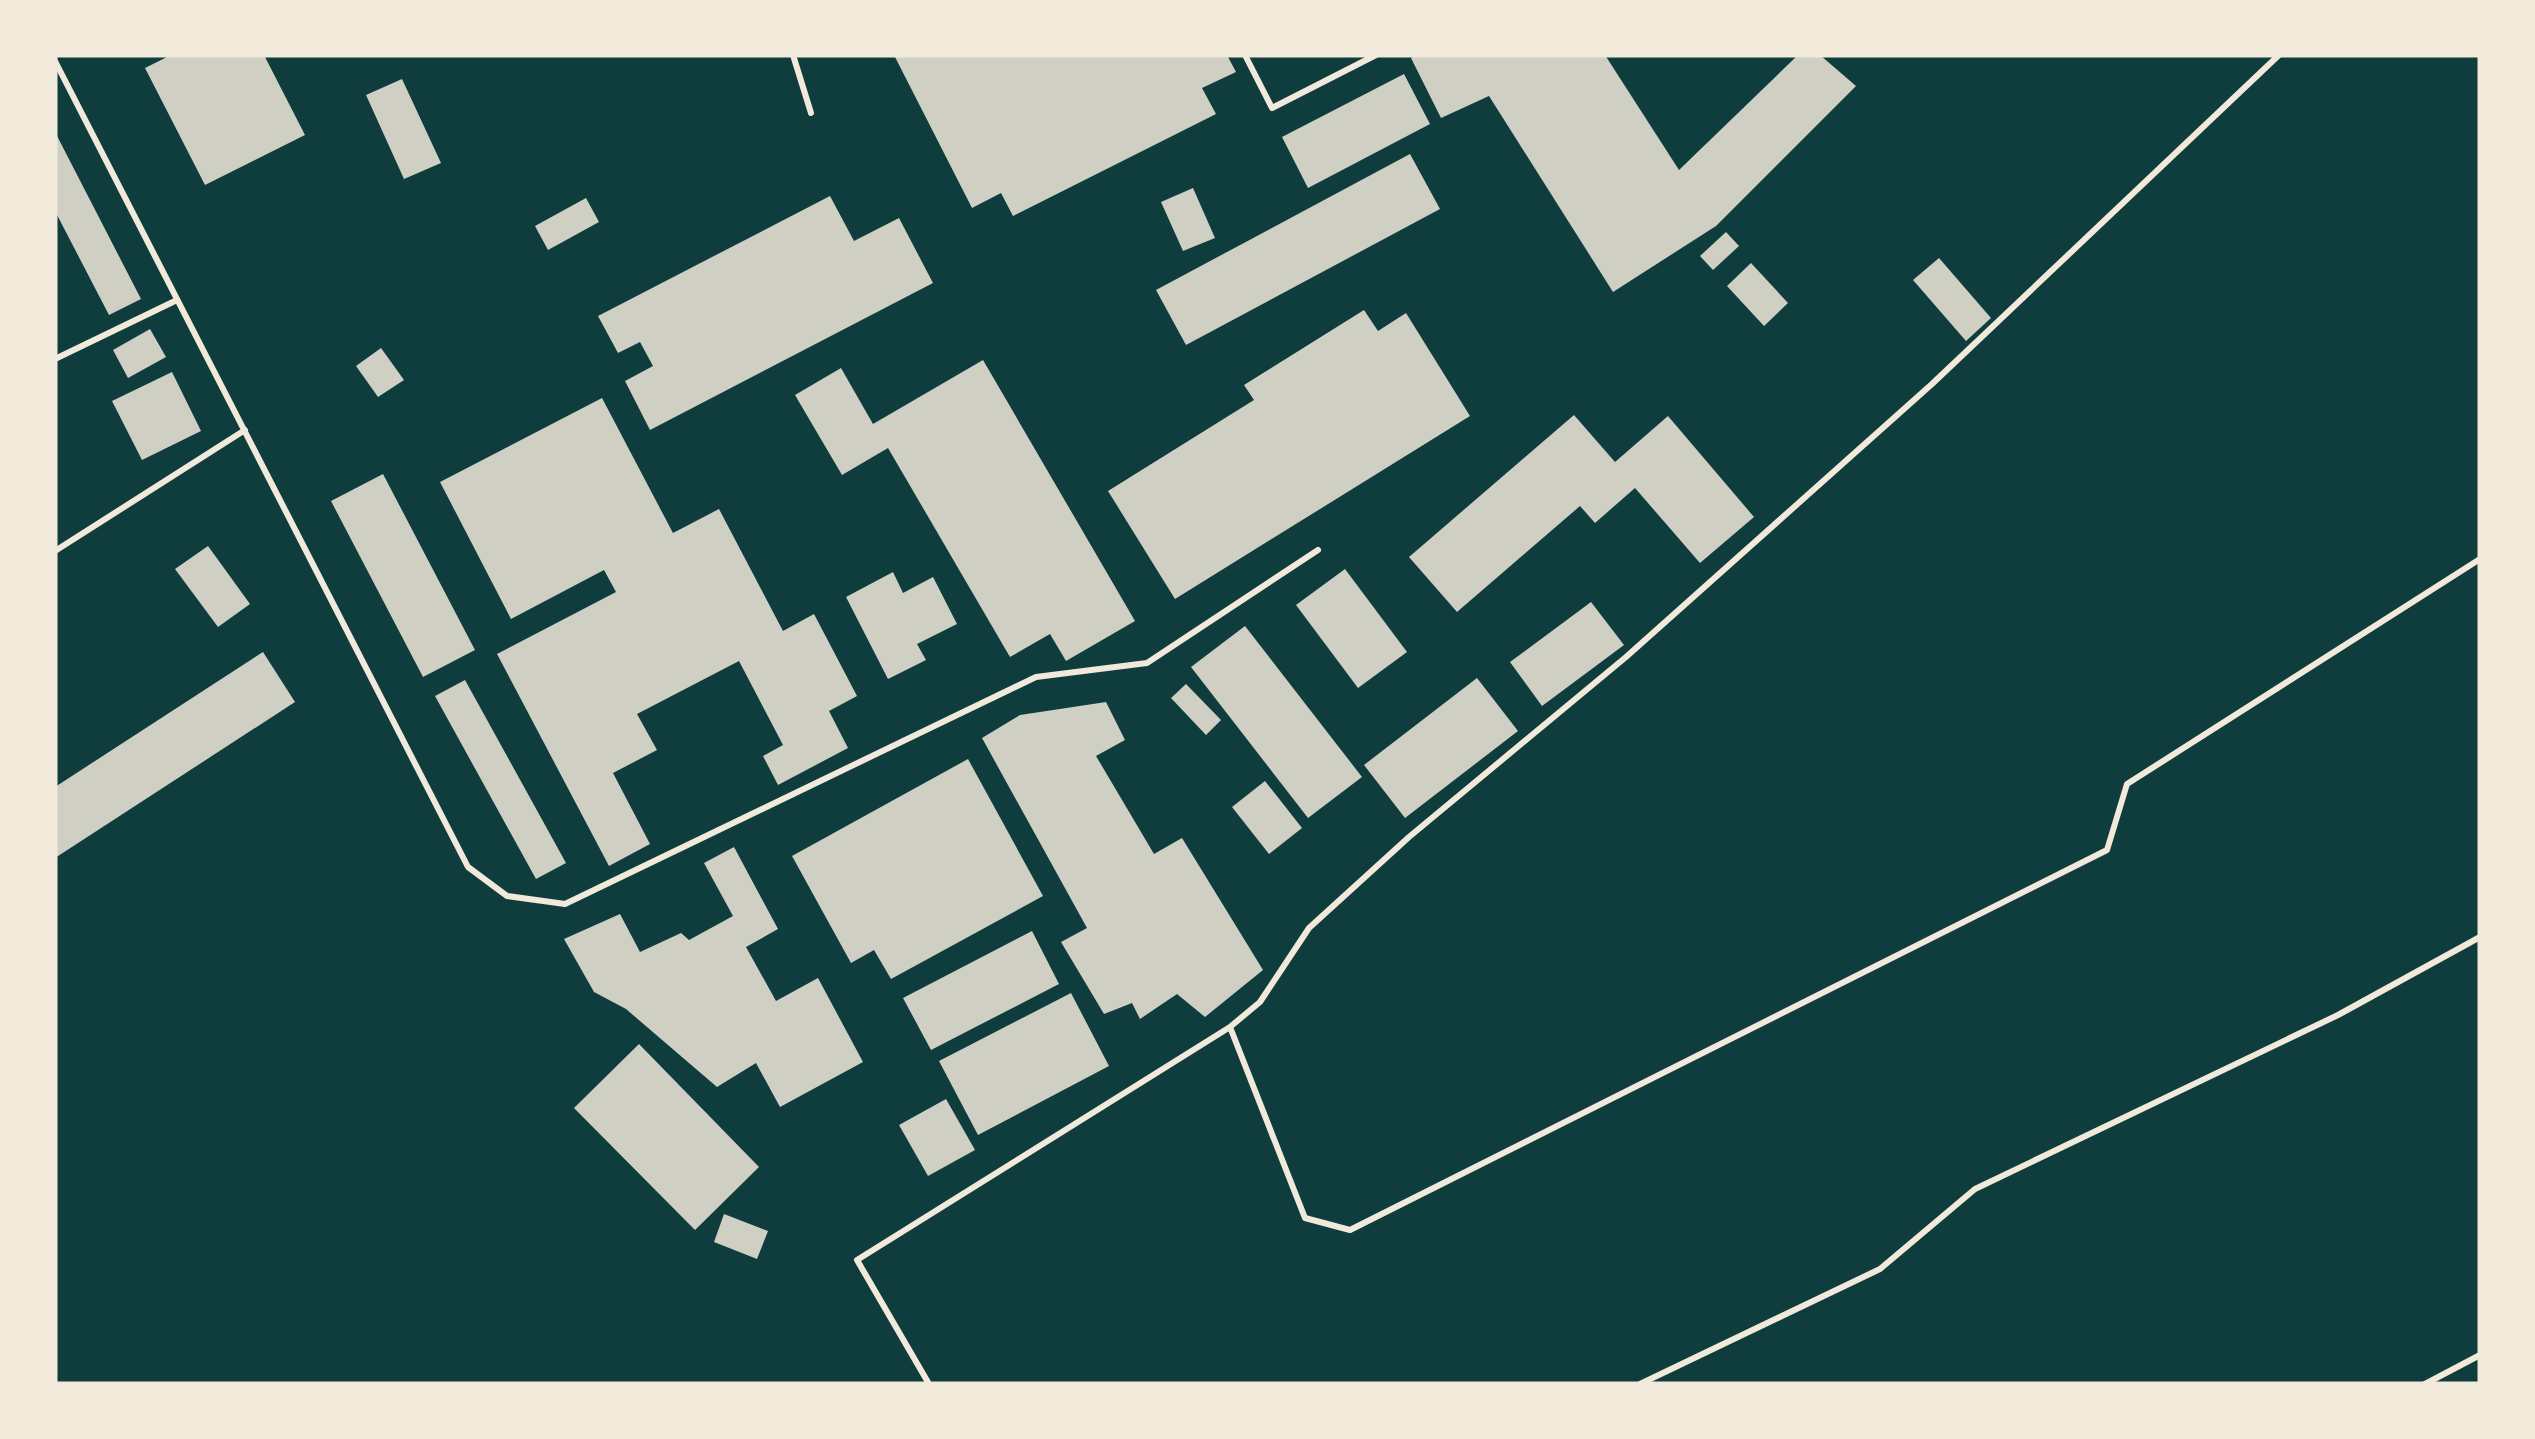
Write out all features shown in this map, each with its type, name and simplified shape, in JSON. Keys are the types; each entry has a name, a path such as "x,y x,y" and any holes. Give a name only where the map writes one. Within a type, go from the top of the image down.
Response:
{"lane":[{"path":"793,55 811,112"},
{"path":"1245,55 1272,108 1376,55"},
{"path":"929,1384 857,1260 1230,1027 1260,1002 1308,928 1409,837 1626,657 1932,384 2279,55"},
{"path":"55,61 468,867 507,896 565,904 1036,677 1147,663 1318,550"},
{"path":"55,359 177,300"},
{"path":"55,551 245,430"},
{"path":"1230,1027 1306,1218 1350,1230 2107,850 2127,784 2480,559"},
{"path":"1640,1384 1880,1269 1974,1188 2338,1015 2480,937"},
{"path":"2425,1384 2480,1355"}],"building":[{"path":"171,55 264,55 305,135 205,185 145,68"},
{"path":"894,55 1227,55 1236,72 1202,88 1216,114 1013,216 1001,193 972,208"},
{"path":"1605,55 1679,170 1798,55 1820,55 1856,86 1716,226 1613,292 1489,96 1441,118 1411,58"},
{"path":"1404,74 1430,124 1308,188 1282,137"},
{"path":"402,79 441,163 404,179 366,95"},
{"path":"55,132 141,299 109,315 55,211"},
{"path":"1410,154 1440,209 1186,345 1156,290"},
{"path":"1193,188 1215,238 1183,251 1161,202"},
{"path":"830,196 854,241 899,218 933,283 650,430 625,381 653,366 640,342 618,353 598,316"},
{"path":"586,198 599,222 548,250 535,226"},
{"path":"1726,232 1739,246 1713,270 1700,256"},
{"path":"1939,258 1991,318 1966,341 1913,280"},
{"path":"1751,263 1788,303 1764,326 1727,286"},
{"path":"1364,310 1378,331 1406,313 1470,416 1175,599 1108,491 1254,400 1244,385"},
{"path":"150,329 166,357 128,378 113,350"},
{"path":"381,348 404,380 378,397 356,366"},
{"path":"983,360 1135,621 1066,661 1050,634 1010,657 888,448 842,475 795,395 841,368 873,424"},
{"path":"172,372 201,431 142,460 112,401"},
{"path":"602,398 673,533 719,509 783,631 814,614 857,696 829,711 848,748 778,785 763,756 783,745 739,661 637,714 657,750 613,773 650,844 609,866 497,654 616,592 604,570 511,619 440,482"},
{"path":"1574,415 1615,462 1668,416 1754,517 1700,563 1635,488 1595,523 1580,506 1457,612 1409,557"},
{"path":"383,474 475,650 423,677 331,501"},
{"path":"208,546 250,604 218,627 175,569"},
{"path":"1345,569 1407,652 1358,688 1296,605"},
{"path":"893,572 903,593 933,577 957,624 917,644 926,660 888,679 846,597"},
{"path":"1591,602 1624,645 1542,706 1510,662"},
{"path":"1245,626 1362,777 1308,818 1191,667"},
{"path":"263,652 295,702 55,858 55,787"},
{"path":"1477,678 1518,731 1405,818 1364,765"},
{"path":"465,680 566,863 536,879 435,696"},
{"path":"1186,684 1221,720 1206,735 1171,698"},
{"path":"1106,702 1125,740 1096,756 1154,854 1182,838 1263,970 1205,1017 1177,994 1140,1019 1132,1003 1104,1014 1061,942 1087,928 982,738 1020,715"},
{"path":"968,759 1043,896 891,979 874,950 851,963 792,856"},
{"path":"1265,781 1302,828 1269,854 1232,807"},
{"path":"734,847 778,929 746,947 776,1001 818,978 863,1062 780,1107 756,1063 717,1087 626,1009 594,992 564,939 620,914 640,952 681,933 689,940 733,916 704,863"},
{"path":"1032,931 1059,984 931,1050 903,998"},
{"path":"1071,993 1109,1066 978,1135 939,1061"},
{"path":"639,1044 759,1167 695,1230 574,1108"},
{"path":"946,1099 975,1150 928,1176 899,1125"},
{"path":"724,1214 768,1231 757,1259 714,1242"}]}
